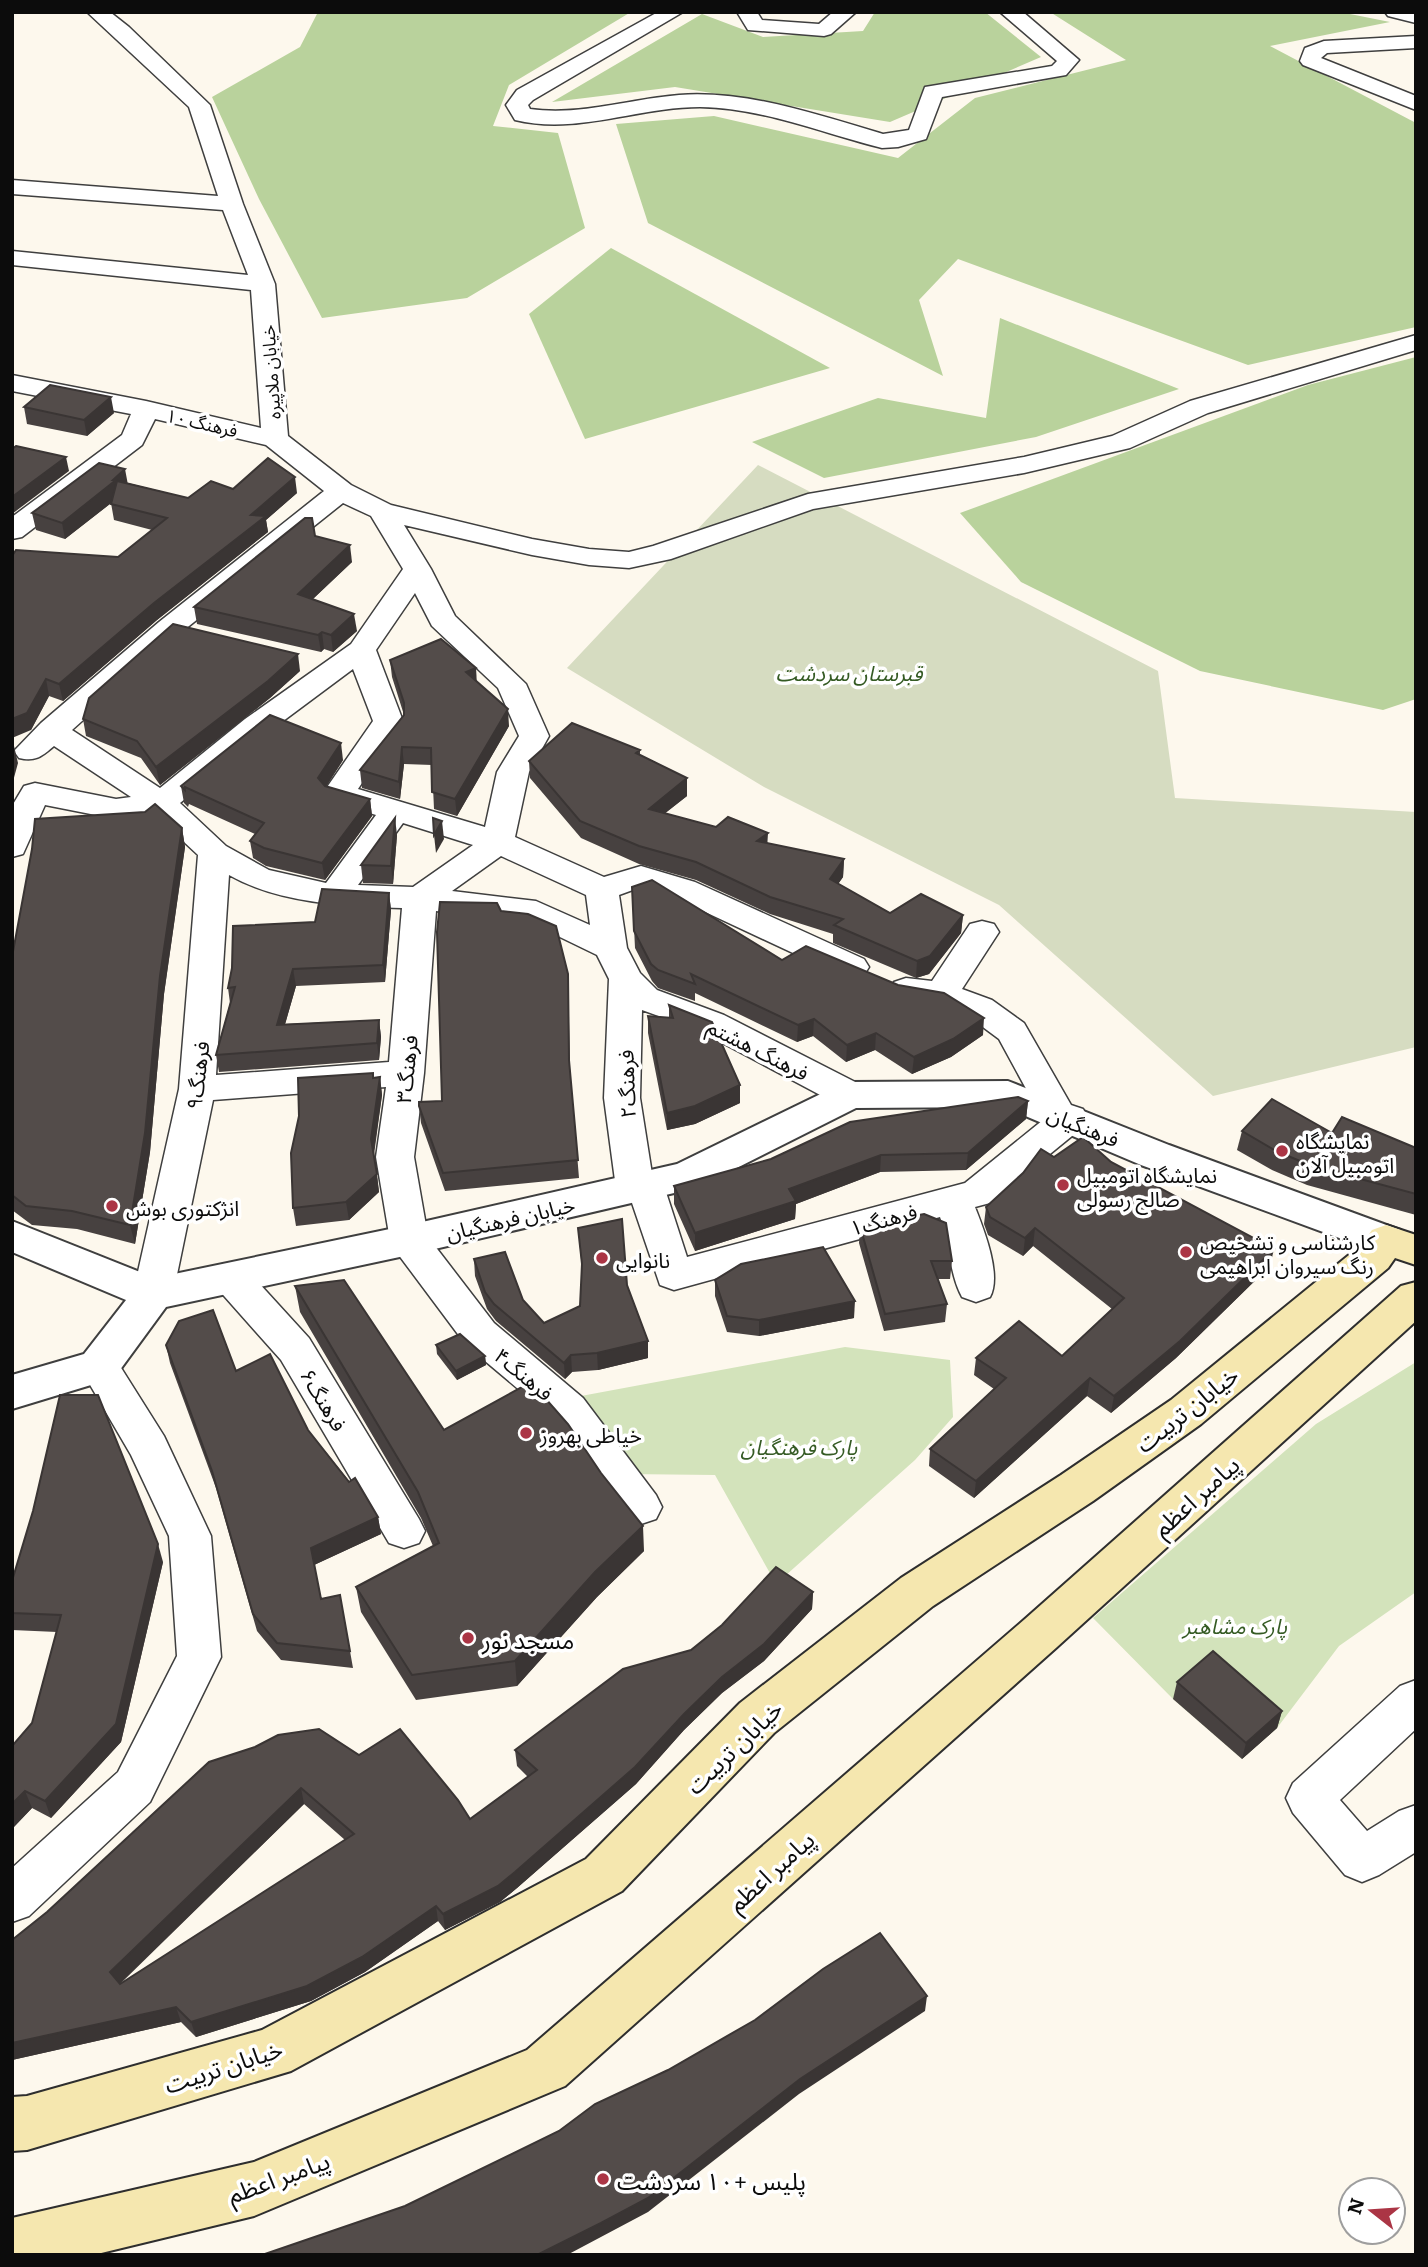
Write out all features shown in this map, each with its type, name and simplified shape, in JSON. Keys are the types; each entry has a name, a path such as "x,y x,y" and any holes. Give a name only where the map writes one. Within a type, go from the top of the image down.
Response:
{"main road":[{"path":"1392,1249 1398,1260 1410,1268 1416,1279"},
{"name":"خیابان تربیت","path":"12,2124 40,2119 272,2053 604,1875 757,1718 917,1592 1077,1488 1186,1412 1363,1264 1392,1249"},
{"name":"پیامبر اعظم","path":"12,2246 254,2189 547,2068 1041,1633 1416,1297"},
{"path":"1364,1343 1416,1336"}],"street":[{"name":"خیابان ملاپیره","path":"97,12 122,31 199,105 263,285 275,439 341,491 382,512 532,547 589,557 629,559 661,553 808,502 1024,465 1122,442 1199,407 1416,342"},
{"path":"673,12 524,95 517,105 523,115 544,120 578,119 647,104 703,100 767,108 882,141 898,140 918,134 933,93 1059,71 1069,60 1010,12"},
{"path":"747,12 755,26 824,30 846,12"},
{"path":"1395,12 1416,17"},
{"path":"1416,42 1324,47 1312,52 1310,61 1416,104"},
{"path":"12,187 232,204"},
{"path":"12,258 263,285"},
{"path":"12,383 146,409"},
{"name":"فرهنگ ۱۰","path":"12,531 133,439 146,409 275,439"},
{"path":"31,742 341,491"},
{"path":"382,512 416,569 442,621 511,684 534,737 513,772 498,842 420,898"},
{"path":"35,793 116,809 162,803 256,726 349,659 416,569"},
{"path":"169,628 208,637"},
{"path":"299,659 349,659"},
{"path":"349,659 387,721 339,793 498,842 602,888 641,876 683,889 800,945 910,992 941,994 980,1008 1012,1031 1064,1117"},
{"path":"12,847 47,756 31,742"},
{"path":"31,742 162,803 214,853 259,878 334,895 420,898 536,912 610,948"},
{"path":"334,895 396,810"},
{"name":"فرهنگ۹","path":"153,1294 197,1089 214,853"},
{"name":"فرهنگ هشتم","path":"602,888 610,948 626,979 645,998 712,1023 850,1095"},
{"name":"فرهنگ۳","path":"409,1240 395,1157 406,1073 420,898"},
{"path":"941,994 982,932"},
{"name":"فرهنگ۲","path":"626,979 622,1098 640,1187"},
{"path":"197,1089 406,1073"},
{"name":"فرهنگیان","path":"850,1095 1008,1094 1392,1249"},
{"name":"خیابان فرهنگیان","path":"153,1294 409,1240 687,1176 850,1095"},
{"name":"فرهنگ۱","path":"640,1187 674,1275 976,1193 1064,1117"},
{"path":"953,1200 967,1236 976,1287"},
{"path":"12,1236 153,1294 99,1366 12,1392"},
{"name":"فرهنگ۴","path":"409,1240 480,1334 569,1409 641,1507"},
{"name":"فرهنگ۶","path":"232,1278 295,1349 404,1531"},
{"path":"12,1900 134,1787 199,1657 190,1536 149,1448 99,1366"},
{"path":"1416,1700 1310,1798 1362,1860 1416,1826"}],"green space":[{"path":"318,12 631,12 509,85 493,126 558,133 585,228 467,298 322,318 259,199 212,97 300,47"},
{"path":"875,12 985,12 1041,57 890,122 675,87 552,102 702,14 763,37 863,31"},
{"path":"1050,12 1340,12 1390,22 1270,46 1416,123 1416,327 1248,365 958,259 919,300 943,376 648,223 616,124 714,116 898,158 975,98 1126,60"},
{"path":"611,248 830,368 585,439 529,314"},
{"path":"1000,318 1179,389 1036,437 824,478 752,442 878,398 986,418"},
{"path":"1416,357 1416,699 1383,710 1200,671 1021,582 960,513 1308,385"},
{"name":"قبرستان سردشت","path":"758,465 1158,671 1175,798 1416,812 1416,1047 1213,1096 999,905 764,787 567,668"},
{"name":"پارک فرهنگیان","path":"845,1347 950,1360 953,1417 915,1460 776,1584 715,1475 625,1474 581,1396"},
{"name":"پارک مشاهبر","path":"1416,1362 1416,1592 1339,1646 1277,1728 1242,1759 1173,1699 1093,1618 1316,1424"}],"building":[{"path":"50,385 111,397 84,420 24,407"},
{"path":"16,446 66,457 12,497 12,449"},
{"path":"268,458 295,477 251,515 266,516 154,603 59,684 46,679 27,713 12,719 12,556 16,550 118,557 167,518 111,504 117,481 188,498 211,481 233,489"},
{"path":"99,463 125,469 113,480 116,480 62,523 32,513"},
{"path":"305,518 312,518 315,536 350,545 298,594 354,614 331,635 322,632 318,635 194,607"},
{"path":"173,624 298,654 268,681 156,767 137,741 83,719 89,698"},
{"path":"441,639 476,668 466,672 508,709 455,799 432,792 431,748 402,747 399,782 360,770 404,715 404,703 390,660"},
{"path":"270,715 341,743 318,778 325,786 370,799 322,863 264,848 250,841 264,823 181,786"},
{"path":"572,723 640,750 636,753 687,778 649,809 716,827 728,817 768,833 757,841 844,859 830,879 890,913 921,894 963,915 930,956 917,961 834,925 843,919 770,897 696,862 639,846 580,821 529,761"},
{"path":"155,804 182,828 160,976 145,1133 130,1225 72,1211 26,1206 12,1195 12,957 35,819 145,812"},
{"path":"395,818 391,866 361,865"},
{"path":"433,818 442,821 434,835"},
{"path":"652,880 782,960 806,946 898,985 944,993 984,1018 953,1039 914,1057 876,1033 847,1045 814,1019 798,1025 691,974 695,984 658,970 651,964 634,931 632,887"},
{"path":"322,889 389,893 383,965 293,969 277,1025 379,1020 377,1043 216,1055 235,987 228,988 232,968 233,926 315,922"},
{"path":"440,902 497,903 501,911 528,914 556,926 568,974 569,1060 578,1160 443,1173 419,1106 419,1102 442,1101 437,932"},
{"path":"669,1005 712,1022 740,1085 695,1106 667,1113 648,1016 673,1018"},
{"path":"373,1073 373,1078 380,1077 371,1139 377,1174 346,1202 293,1208 291,1153 299,1116 298,1078"},
{"path":"1018,1097 1028,1101 968,1153 881,1155 789,1189 796,1201 695,1233 674,1186 771,1159 850,1122"},
{"path":"1272,1099 1332,1133 1342,1117 1416,1148 1416,1194 1312,1166 1276,1151 1242,1131"},
{"path":"1083,1137 1111,1162 1274,1249 1180,1341 1114,1396 1090,1378 976,1481 930,1449 1006,1378 976,1358 1019,1321 1062,1356 1124,1298 1035,1228 1025,1238 990,1217 986,1207 1023,1173 1041,1149 1054,1157"},
{"path":"924,1214 946,1223 952,1261 931,1261 947,1304 885,1314 860,1226"},
{"path":"622,1219 627,1285 648,1341 597,1353 571,1355 564,1363 494,1304 485,1292 474,1259 505,1252 523,1300 544,1323 580,1306 582,1264 578,1228"},
{"path":"823,1247 855,1301 759,1320 727,1316 715,1280 741,1264"},
{"path":"344,1280 444,1430 531,1382 568,1424 601,1473 643,1526 595,1572 515,1661 412,1675 356,1587 439,1543 418,1492 295,1286"},
{"path":"213,1310 236,1371 270,1354 308,1430 349,1482 355,1478 378,1517 311,1548 321,1599 340,1595 350,1651 277,1643 253,1614 212,1471 166,1345 179,1321"},
{"path":"460,1334 485,1356 456,1371 436,1345"},
{"path":"60,1395 98,1395 158,1544 116,1724 45,1801 25,1791 12,1804 12,1746 32,1723 61,1615 12,1613 12,1581 33,1511"},
{"path":"776,1567 813,1592 764,1644 722,1677 684,1714 635,1767 498,1886 443,1914 436,1906 362,1957 307,1986 191,2022 176,2007 12,2043 12,1940 47,1912 209,1762 255,1747 278,1735 319,1729 359,1755 400,1729 458,1800 470,1819 537,1770 515,1750 623,1669 691,1650 722,1625","holes":["301,1788 354,1834 120,1984 110,1972"]},
{"path":"1213,1651 1282,1711 1246,1743 1177,1682"},
{"path":"880,1933 927,1996 800,2079 648,2198 601,2223 537,2255 262,2255 405,2206 559,2131 595,2104 668,2070 755,2020 823,1969"}],"place":[{"name":"نمایشگاه اتومبیل آلان","path":"1282,1151"},
{"name":"نمایشگاه اتومبیل صالح رسولی","path":"1063,1185"},
{"name":"انژکتوری بوش","path":"112,1206"},
{"name":"کارشناسی و تشخیص رنگ سیروان ابراهیمی","path":"1186,1252"},
{"name":"نانوایی","path":"602,1258"},
{"name":"خیاطی بهروز","path":"526,1433"},
{"name":"مسجد نور","path":"468,1638"},
{"name":"پلیس +۱۰ سردشت","path":"603,2179"}]}
